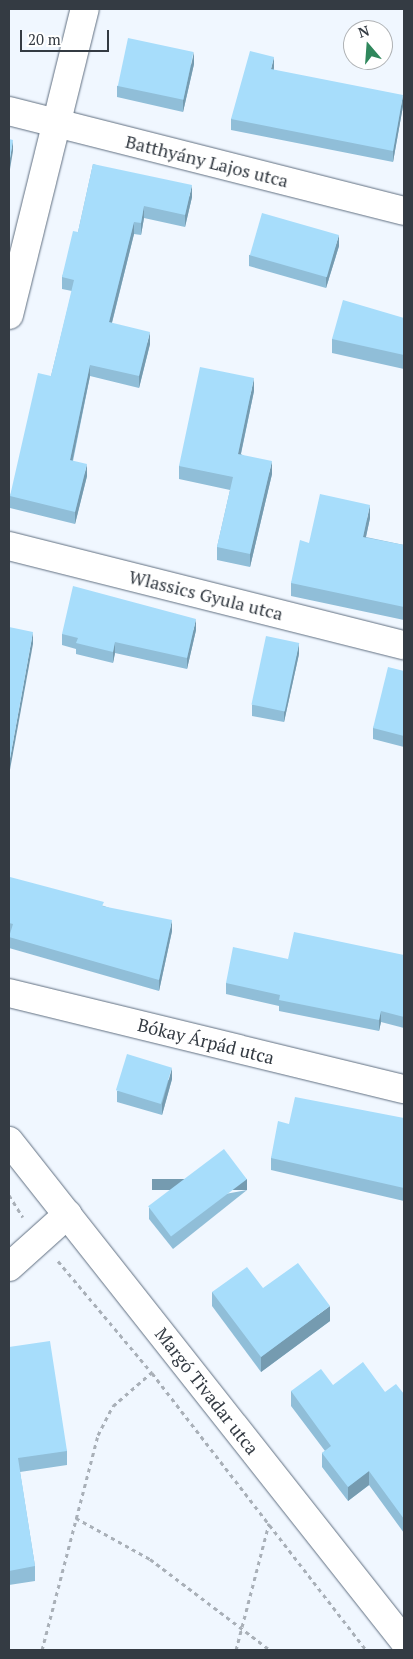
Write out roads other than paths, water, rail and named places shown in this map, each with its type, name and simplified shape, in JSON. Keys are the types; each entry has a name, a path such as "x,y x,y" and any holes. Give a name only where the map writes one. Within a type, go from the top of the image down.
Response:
{"street":[{"path":"9,315 85,9"},
{"name":"Batthyány Lajos utca","path":"9,112 404,211"},
{"name":"Wlassics Gyula utca","path":"9,546 404,645"},
{"name":"Bókay Árpád utca","path":"9,994 404,1089"},
{"name":"Margó Tivadar utca","path":"9,1141 177,1353 394,1641"},
{"path":"9,1266 37,1238 68,1214"}]}
